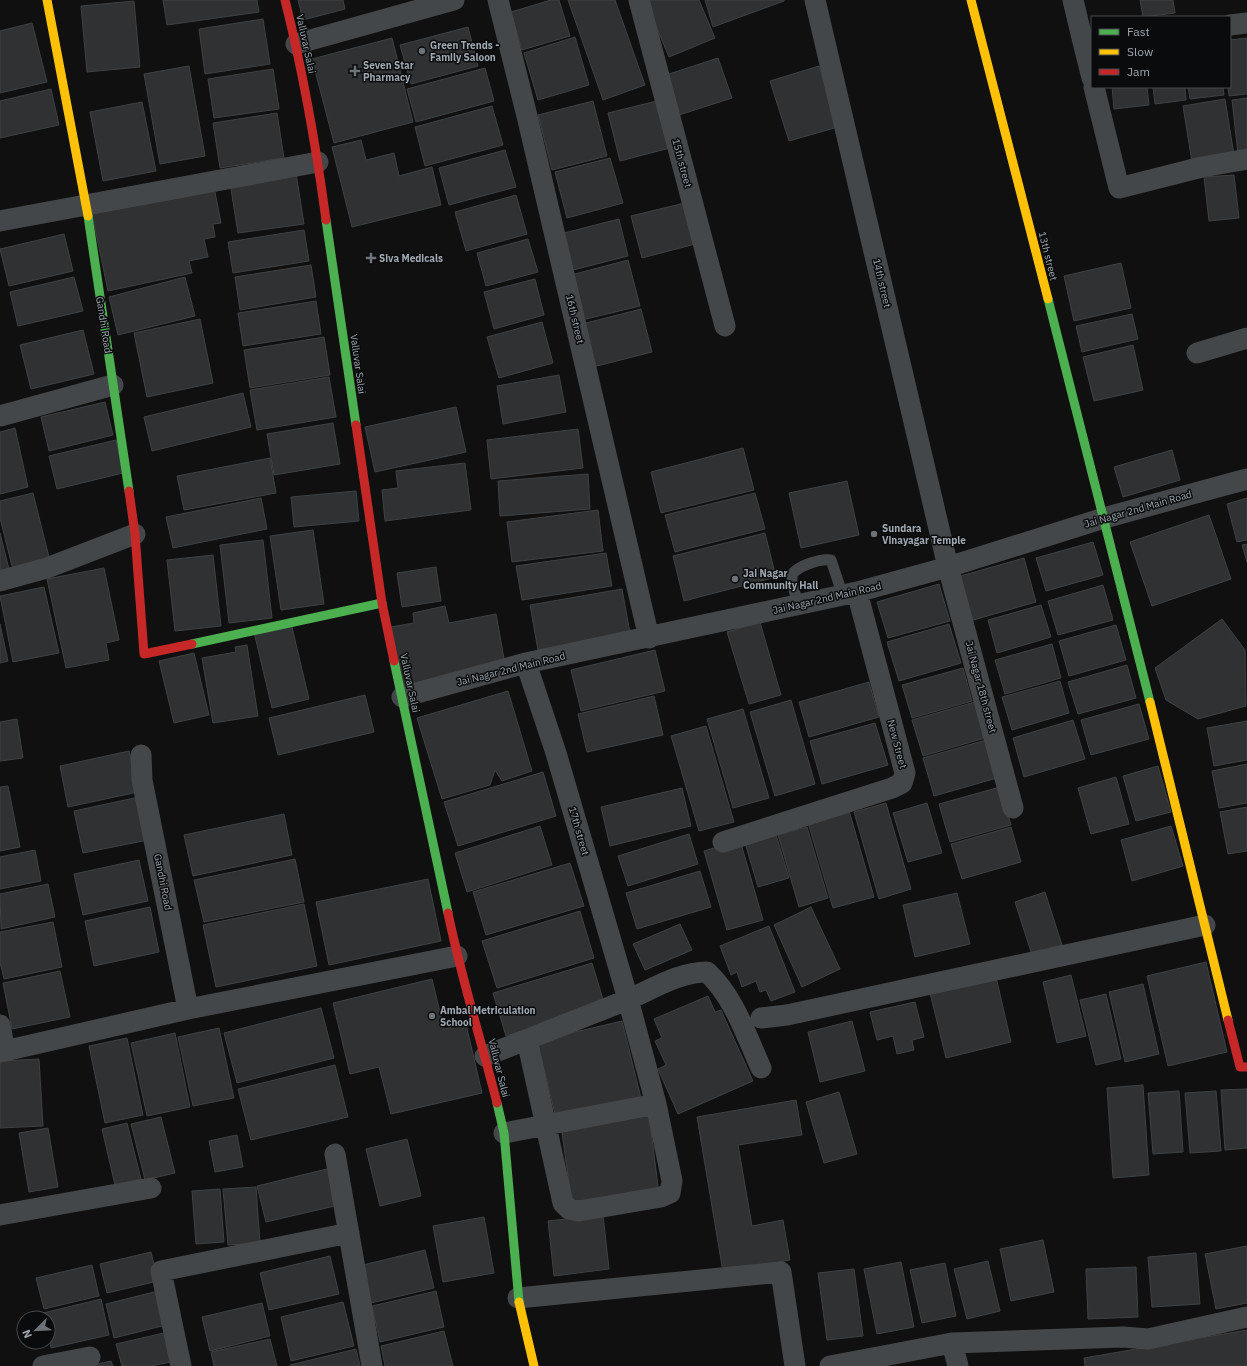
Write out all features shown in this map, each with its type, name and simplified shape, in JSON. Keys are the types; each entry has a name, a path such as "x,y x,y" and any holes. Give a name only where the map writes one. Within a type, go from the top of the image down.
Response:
{"street":[{"name":"Gandhi Road","path":"47,0 86,204 114,385 134,534 144,654 382,603"},
{"name":"Valluvar Salai","path":"285,0 296,44 318,162 382,603 457,956 485,1056 504,1133 518,1298 534,1366"},
{"path":"296,44 454,0"},
{"name":"16th street","path":"498,0 527,116 649,638"},
{"name":"15th street","path":"639,0 726,326"},
{"name":"14th street","path":"815,0 948,567"},
{"name":"13th street","path":"971,0 1104,518 1240,1067 1247,1067"},
{"path":"1073,0 1088,41 1091,69"},
{"path":"1231,25 1247,23"},
{"path":"1094,88 1118,188 1202,167 1247,159"},
{"path":"0,221 318,162"},
{"path":"1197,353 1247,338"},
{"path":"0,416 114,385"},
{"name":"Jai Nagar 2nd Main Road","path":"402,697 526,663 850,594 948,567 1104,518 1247,480"},
{"path":"0,581 47,568 134,534"},
{"name":"Jai Nagar 18th street","path":"948,567 1013,808"},
{"name":"New Street","path":"723,842 892,788 902,783 905,773 850,594"},
{"name":"17th street","path":"526,663 556,753 628,999 656,1104 672,1181 670,1193 661,1197 580,1211 569,1209 563,1203 546,1125"},
{"name":"Gandhi Road","path":"141,755 142,780 188,1009"},
{"path":"761,1018 795,1013 1205,924"},
{"path":"0,1025 2,1052 188,1009 457,956"},
{"path":"485,1056 628,999 682,975 707,972 716,980 730,1000 761,1068"},
{"path":"527,1040 546,1125"},
{"path":"504,1133 656,1104"},
{"path":"336,1154 372,1366"},
{"path":"0,1215 151,1188"},
{"path":"181,1366 161,1271 349,1233"},
{"path":"518,1298 781,1272 795,1366"},
{"path":"830,1366 952,1343 1123,1337 1148,1339 1247,1317"},
{"path":"952,1343 958,1366"},
{"path":"43,1366 90,1357"}],"lane":[{"path":"798,605 792,582 792,574 797,568 825,559 831,560 850,594"}],"building":[{"path":"163,0 257,0 259,12 167,25"},
{"path":"298,0 343,0 345,9 303,20"},
{"path":"551,0 559,0 570,36 522,50 511,12"},
{"path":"568,0 615,0 645,85 603,100"},
{"path":"645,0 699,0 715,38 669,57"},
{"path":"705,0 784,0 784,1 713,27"},
{"path":"1140,0 1173,0 1175,13 1143,16"},
{"path":"134,1 140,67 87,72 81,6"},
{"path":"263,19 270,64 205,74 199,29"},
{"path":"32,23 47,82 0,93 0,31"},
{"path":"468,27 478,66 411,84 400,45"},
{"path":"575,37 589,85 538,100 524,53"},
{"path":"392,38 413,122 334,143 312,59"},
{"path":"1247,38 1247,94 1229,96 1228,88 1231,88 1231,40"},
{"path":"718,58 732,98 679,115 666,75"},
{"path":"189,66 205,156 160,164 144,74"},
{"path":"819,66 838,127 789,141 770,81"},
{"path":"485,68 494,101 416,122 407,89"},
{"path":"273,69 279,109 214,118 208,79"},
{"path":"1112,88 1147,88 1149,105 1114,109"},
{"path":"1153,88 1185,88 1186,100 1155,104"},
{"path":"1188,88 1223,88 1224,95 1190,99"},
{"path":"51,89 59,125 0,138 0,101"},
{"path":"1247,98 1247,154 1238,154 1232,100"},
{"path":"1225,99 1234,155 1192,162 1183,106"},
{"path":"593,101 607,156 552,170 538,115"},
{"path":"657,101 670,148 620,161 608,113"},
{"path":"142,102 156,171 103,181 90,112"},
{"path":"492,106 503,145 425,166 415,127"},
{"path":"277,113 284,158 220,168 213,123"},
{"path":"361,140 366,160 394,153 399,176 432,167 441,205 352,227 332,147"},
{"path":"505,150 516,187 449,205 439,168"},
{"path":"610,158 623,203 567,218 555,172"},
{"path":"296,173 304,224 238,233 230,183"},
{"path":"1234,175 1239,218 1209,221 1204,177"},
{"path":"214,187 221,223 213,224 215,237 204,239 208,257 189,261 192,273 108,291 92,214"},
{"path":"516,195 527,234 466,251 455,212"},
{"path":"689,202 699,243 642,258 631,216"},
{"path":"619,219 628,256 573,270 564,233"},
{"path":"304,230 309,261 233,273 228,242"},
{"path":"64,234 73,271 9,286 0,249"},
{"path":"528,239 538,272 486,286 477,253"},
{"path":"628,260 640,306 582,320 571,275"},
{"path":"1121,263 1131,308 1074,321 1064,276"},
{"path":"311,265 316,297 240,310 235,277"},
{"path":"74,277 83,311 18,326 10,292"},
{"path":"185,277 195,316 118,335 109,297"},
{"path":"535,279 544,315 494,329 484,292"},
{"path":"316,301 321,334 243,346 238,313"},
{"path":"641,309 652,352 593,367 582,324"},
{"path":"1132,314 1138,339 1082,352 1076,326"},
{"path":"200,319 213,383 147,397 134,333"},
{"path":"542,322 553,363 499,378 487,337"},
{"path":"83,330 94,374 31,389 20,345"},
{"path":"324,337 330,375 250,388 244,350"},
{"path":"1133,345 1143,390 1094,401 1083,357"},
{"path":"559,375 566,412 503,424 497,386"},
{"path":"329,377 336,417 257,430 250,390"},
{"path":"243,393 251,427 152,451 144,417"},
{"path":"105,402 113,435 49,451 41,417"},
{"path":"456,407 466,452 375,472 365,427"},
{"path":"333,423 340,464 274,475 267,434"},
{"path":"15,428 28,487 0,494 0,432"},
{"path":"578,429 583,468 491,479 487,440"},
{"path":"116,440 123,473 57,489 49,456"},
{"path":"743,448 754,490 661,513 651,472"},
{"path":"1172,450 1180,480 1123,497 1114,467"},
{"path":"270,458 276,493 184,510 177,476"},
{"path":"465,463 471,510 385,521 382,490 398,488 396,471"},
{"path":"588,474 590,509 500,516 498,481"},
{"path":"847,481 859,535 801,548 789,493"},
{"path":"356,491 359,521 294,527 291,497"},
{"path":"33,493 50,561 13,570 0,518 0,501"},
{"path":"755,493 765,529 675,552 665,515"},
{"path":"261,498 267,529 173,548 166,517"},
{"path":"1247,498 1247,540 1237,542 1227,504"},
{"path":"598,510 603,551 512,562 507,522"},
{"path":"1209,515 1231,579 1152,606 1130,542"},
{"path":"313,530 324,604 281,610 270,536"},
{"path":"0,533 10,573 0,575"},
{"path":"765,533 776,577 684,601 673,556"},
{"path":"263,540 272,618 229,623 220,545"},
{"path":"1093,542 1103,575 1046,591 1036,558"},
{"path":"1247,544 1247,562 1242,545"},
{"path":"606,553 612,586 522,600 516,566"},
{"path":"213,555 221,626 175,631 167,560"},
{"path":"1024,558 1036,602 970,621 957,577"},
{"path":"436,567 441,601 402,607 397,573"},
{"path":"104,568 119,640 106,643 109,660 66,668 47,579"},
{"path":"939,584 950,621 888,638 877,602"},
{"path":"1103,585 1113,620 1058,635 1048,601"},
{"path":"44,587 59,653 13,662 0,596"},
{"path":"622,589 630,633 538,650 530,605"},
{"path":"1041,605 1051,637 997,653 988,620"},
{"path":"445,606 449,623 496,614 505,664 402,686 391,627 414,623 413,613"},
{"path":"1222,619 1245,650 1246,706 1198,719 1166,700 1155,668"},
{"path":"760,622 781,695 749,704 727,632"},
{"path":"291,623 309,699 272,708 254,632"},
{"path":"0,624 8,661 0,663"},
{"path":"949,624 961,663 899,681 887,642"},
{"path":"1116,625 1126,660 1069,676 1059,641"},
{"path":"1052,644 1061,678 1005,694 995,660"},
{"path":"247,645 258,716 213,723 202,658 236,652 235,647"},
{"path":"655,650 665,691 581,711 571,670"},
{"path":"194,653 209,715 174,723 159,661"},
{"path":"1127,665 1136,698 1078,714 1068,682"},
{"path":"963,668 972,701 912,718 902,685"},
{"path":"1060,681 1069,713 1012,730 1002,697"},
{"path":"869,682 879,717 809,737 799,702"},
{"path":"508,691 532,771 502,781 495,770 490,785 442,799 417,718"},
{"path":"365,695 374,732 278,755 269,718"},
{"path":"654,696 663,735 587,752 578,714"},
{"path":"791,700 815,784 775,796 750,712"},
{"path":"975,702 985,738 923,756 912,720"},
{"path":"1139,704 1149,739 1091,755 1081,720"},
{"path":"743,709 769,798 733,808 707,719"},
{"path":"17,719 23,758 0,761 0,722"},
{"path":"1073,720 1085,759 1024,777 1013,738"},
{"path":"1247,721 1247,760 1214,766 1207,728"},
{"path":"875,723 888,765 822,784 810,741"},
{"path":"706,726 734,822 699,831 671,736"},
{"path":"986,740 997,778 934,796 923,758"},
{"path":"129,751 138,792 68,807 60,766"},
{"path":"1247,764 1247,803 1219,808 1212,771"},
{"path":"1158,766 1171,812 1136,821 1123,776"},
{"path":"543,772 556,816 458,846 444,802"},
{"path":"1116,777 1129,824 1091,834 1078,788"},
{"path":"8,786 20,847 0,851 0,787"},
{"path":"1000,787 1011,825 950,842 939,804"},
{"path":"682,788 691,826 610,846 601,807"},
{"path":"139,797 148,840 83,853 74,811"},
{"path":"886,803 911,889 879,899 854,812"},
{"path":"927,803 942,853 908,862 893,813"},
{"path":"848,807 874,897 833,908 807,819"},
{"path":"1247,807 1247,851 1228,854 1220,812"},
{"path":"284,814 292,855 193,876 184,835"},
{"path":"540,826 552,865 467,892 455,853"},
{"path":"1171,826 1183,866 1132,881 1121,840"},
{"path":"807,827 828,898 799,907 778,835"},
{"path":"1011,827 1021,862 962,879 951,844"},
{"path":"774,828 789,878 758,887 743,836"},
{"path":"689,834 698,864 628,886 618,856"},
{"path":"740,840 763,920 727,930 704,851"},
{"path":"35,850 41,881 0,889 0,857"},
{"path":"295,859 304,902 204,922 194,880"},
{"path":"139,860 148,901 83,915 74,874"},
{"path":"570,863 584,906 486,935 473,892"},
{"path":"700,871 711,907 637,929 626,893"},
{"path":"428,879 441,941 329,965 316,902"},
{"path":"48,884 55,917 1,929 0,894"},
{"path":"1045,892 1062,945 1032,955 1015,902"},
{"path":"957,893 970,944 915,957 903,905"},
{"path":"304,904 317,966 216,987 203,925"},
{"path":"150,907 159,952 94,966 85,921"},
{"path":"811,907 840,969 802,987 774,925"},
{"path":"580,911 594,958 497,988 482,941"},
{"path":"53,922 62,967 4,979 0,962 0,932"},
{"path":"680,924 692,950 645,970 633,944"},
{"path":"769,926 795,992 771,1001 766,990 760,992 756,981 742,987 737,972 731,975 720,946"},
{"path":"1206,962 1227,1052 1168,1066 1147,976"},
{"path":"592,963 605,1006 506,1036 493,993"},
{"path":"60,971 70,1017 12,1029 3,983"},
{"path":"1071,975 1086,1036 1057,1043 1043,982"},
{"path":"996,977 1011,1042 946,1058 930,993"},
{"path":"432,979 444,1029 466,1024 482,1093 391,1114 379,1067 350,1074 333,1003"},
{"path":"1143,984 1159,1054 1125,1062 1109,992"},
{"path":"1106,994 1121,1059 1096,1065 1080,1000"},
{"path":"708,996 715,1012 721,1010 753,1081 678,1114 658,1069 666,1065 655,1041 662,1038 654,1019"},
{"path":"915,1002 924,1037 912,1040 914,1050 897,1054 893,1036 877,1040 870,1012"},
{"path":"321,1008 334,1058 237,1083 224,1033"},
{"path":"622,1021 642,1102 557,1122 537,1041"},
{"path":"852,1021 865,1071 820,1082 808,1032"},
{"path":"219,1028 234,1098 193,1106 178,1037"},
{"path":"175,1033 190,1107 147,1116 131,1043"},
{"path":"127,1038 143,1115 105,1123 89,1046"},
{"path":"39,1059 43,1126 0,1128 0,1061"},
{"path":"335,1065 348,1117 251,1140 238,1089"},
{"path":"1143,1085 1149,1175 1113,1178 1107,1088"},
{"path":"1247,1089 1247,1148 1225,1150 1221,1090"},
{"path":"1179,1091 1183,1152 1153,1154 1148,1093"},
{"path":"1216,1091 1221,1151 1190,1153 1185,1093"},
{"path":"839,1092 857,1154 824,1163 806,1102"},
{"path":"796,1100 802,1135 738,1145 752,1226 783,1220 790,1260 723,1272 697,1117"},
{"path":"649,1115 659,1194 572,1205 561,1126"},
{"path":"161,1117 175,1173 145,1180 131,1124"},
{"path":"127,1123 141,1179 115,1185 102,1129"},
{"path":"48,1128 58,1187 29,1192 19,1133"},
{"path":"237,1135 243,1167 215,1172 209,1141"},
{"path":"407,1139 421,1196 380,1206 366,1149"},
{"path":"331,1168 339,1205 266,1222 257,1186"},
{"path":"256,1187 260,1243 228,1245 223,1189"},
{"path":"220,1189 224,1242 196,1244 192,1191"},
{"path":"603,1215 609,1269 554,1276 548,1221"},
{"path":"484,1217 494,1273 443,1282 433,1226"},
{"path":"1043,1240 1054,1292 1011,1301 1000,1249"},
{"path":"1247,1246 1247,1303 1216,1309 1205,1254"},
{"path":"425,1250 434,1288 371,1303 363,1265"},
{"path":"151,1252 158,1281 107,1293 100,1264"},
{"path":"1196,1253 1200,1304 1152,1307 1148,1257"},
{"path":"330,1256 339,1294 269,1310 260,1273"},
{"path":"988,1261 1000,1311 967,1319 954,1269"},
{"path":"901,1262 914,1327 877,1334 864,1269"},
{"path":"945,1263 956,1316 922,1323 910,1270"},
{"path":"92,1265 99,1296 44,1309 36,1278"},
{"path":"1136,1267 1138,1317 1088,1319 1086,1269"},
{"path":"854,1269 863,1336 827,1340 818,1273"},
{"path":"158,1291 166,1325 114,1338 106,1304"},
{"path":"436,1291 444,1327 380,1342 372,1306"},
{"path":"101,1299 109,1335 56,1347 55,1310"},
{"path":"343,1302 354,1346 291,1361 281,1317"},
{"path":"262,1303 270,1336 210,1351 202,1317"},
{"path":"1247,1330 1247,1366 1085,1366 1084,1358"},
{"path":"444,1331 453,1366 385,1366 381,1346"},
{"path":"168,1332 175,1361 152,1366 122,1366 116,1344"},
{"path":"270,1339 277,1366 214,1366 211,1352"},
{"path":"356,1349 360,1366 290,1366 290,1365"},
{"path":"111,1361 113,1366 88,1366"}],"traffic: fast":[{"path":"88,216 129,491"},
{"path":"326,220 356,425"},
{"path":"1048,299 1150,702"},
{"path":"192,644 382,603"},
{"path":"394,661 448,913"},
{"path":"497,1103 504,1133 519,1302"}],"traffic: slow":[{"path":"47,0 88,216"},
{"path":"971,0 1048,299"},
{"path":"1150,702 1228,1020"},
{"path":"519,1302 534,1366"}],"traffic: jam":[{"path":"285,0 298,54 318,165 326,220"},
{"path":"356,425 382,603 394,661"},
{"path":"129,491 135,534 144,654 192,644"},
{"path":"448,913 465,985 497,1103"},
{"path":"1228,1020 1240,1067 1247,1067"}],"place":[{"name":"Green Trends - Family Saloon","path":"422,51"},
{"name":"Seven Star Pharmacy","path":"355,71"},
{"name":"Siva Medicals","path":"371,258"},
{"name":"Sundara Vinayagar Temple","path":"874,534"},
{"name":"Jai Nagar Community Hall","path":"735,579"},
{"name":"Ambal Metriculation School","path":"432,1016"}]}
